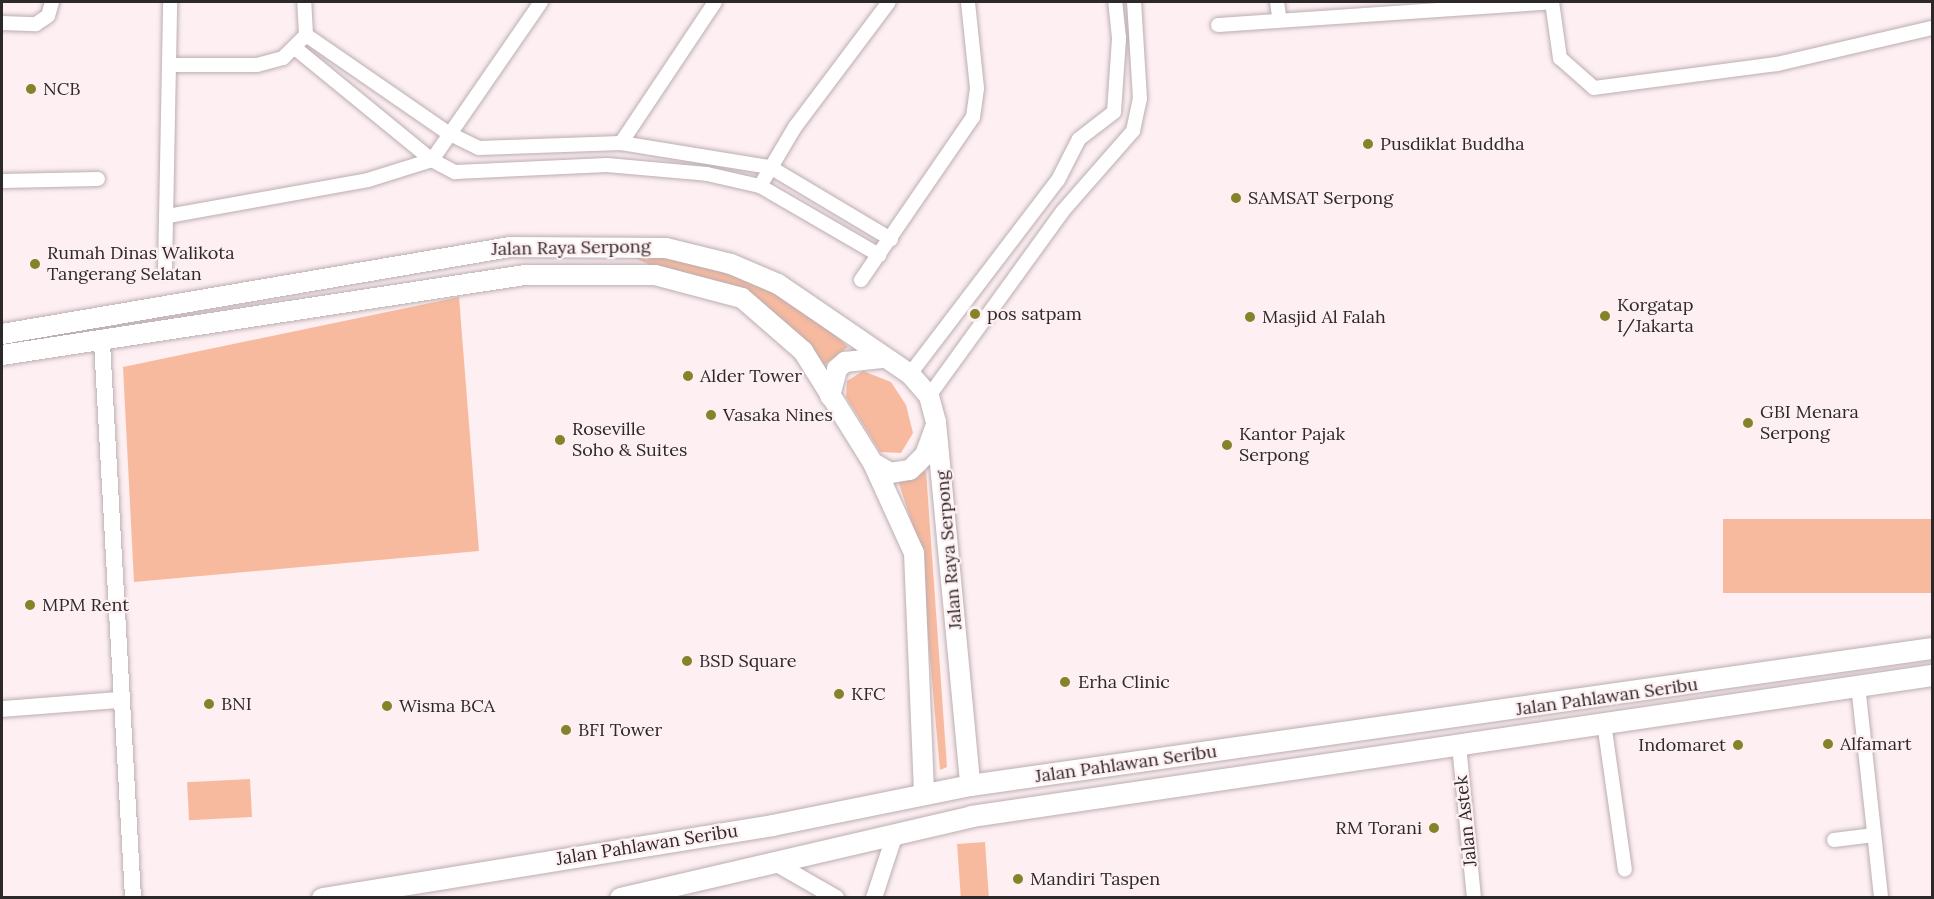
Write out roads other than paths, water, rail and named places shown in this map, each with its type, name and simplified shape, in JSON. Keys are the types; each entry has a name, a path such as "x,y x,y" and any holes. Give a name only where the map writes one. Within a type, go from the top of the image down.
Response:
{"main road":[{"path":"593,245 595,273"},
{"name":"Jalan Raya Serpong","path":"2,334 304,282 441,255 593,245 666,248 750,271 778,284 910,374 929,396 936,422 970,785"},
{"name":"Jalan Raya Serpong","path":"2,355 102,343 471,279 595,273 674,278 742,298 803,351 873,463 917,565 924,794"},
{"path":"304,282 309,307"},
{"path":"830,396 837,369 845,362 884,358"},
{"path":"873,463 890,473 910,470 925,454 936,422"},
{"name":"Jalan Pahlawan Seribu","path":"322,897 772,825 970,785 1932,648"},
{"name":"Jalan Pahlawan Seribu","path":"620,897 971,816 1932,675"}],"street":[{"path":"2,23 36,24 48,16 52,2"},
{"path":"165,271 168,216 170,2"},
{"path":"169,64 257,65 283,58 306,35 304,2"},
{"path":"168,216 368,180 432,159 541,2"},
{"path":"621,143 715,2"},
{"path":"760,186 770,167 889,2"},
{"path":"861,280 891,239 978,106 968,2"},
{"path":"910,374 1058,180 1079,139 1116,107 1115,2"},
{"path":"929,396 1062,212 1133,131 1140,99 1134,2"},
{"path":"1277,2 1279,17"},
{"path":"1218,25 1279,17 1552,2 1560,58 1594,88 1777,64 1932,28"},
{"path":"306,35 448,133 486,150 621,143 770,167 891,239"},
{"path":"295,48 432,159 468,173 607,165 707,174 760,186 879,255"},
{"path":"2,181 98,179"},
{"path":"948,325 968,342"},
{"path":"102,343 120,700 133,897"},
{"path":"1858,686 1881,897"},
{"path":"2,709 120,700"},
{"path":"1604,723 1625,870"},
{"name":"Jalan Astek","path":"1460,745 1474,897"},
{"path":"874,897 895,834"},
{"path":"1834,840 1874,835"},
{"path":"772,861 836,897"}],"place":[{"name":"NCB","path":"31,89"},
{"name":"Pusdiklat Buddha","path":"1368,144"},
{"name":"SAMSAT Serpong","path":"1236,198"},
{"name":"Rumah Dinas Walikota Tangerang Selatan","path":"35,264"},
{"name":"pos satpam","path":"975,314"},
{"name":"Korgatap I/Jakarta","path":"1605,316"},
{"name":"Masjid Al Falah","path":"1250,317"},
{"name":"Alder Tower","path":"688,376"},
{"name":"Vasaka Nines","path":"711,415"},
{"name":"GBI Menara Serpong","path":"1748,423"},
{"name":"Roseville Soho & Suites","path":"560,440"},
{"name":"Kantor Pajak Serpong","path":"1227,445"},
{"name":"MPM Rent","path":"30,605"},
{"name":"BSD Square","path":"687,661"},
{"name":"Erha Clinic","path":"1065,682"},
{"name":"KFC","path":"839,694"},
{"name":"BNI","path":"209,704"},
{"name":"Wisma BCA","path":"387,706"},
{"name":"BFI Tower","path":"566,730"},
{"name":"Alfamart","path":"1828,744"},
{"name":"Indomaret","path":"1738,745"},
{"name":"RM Torani","path":"1434,828"},
{"name":"Mandiri Taspen","path":"1018,879"}]}
